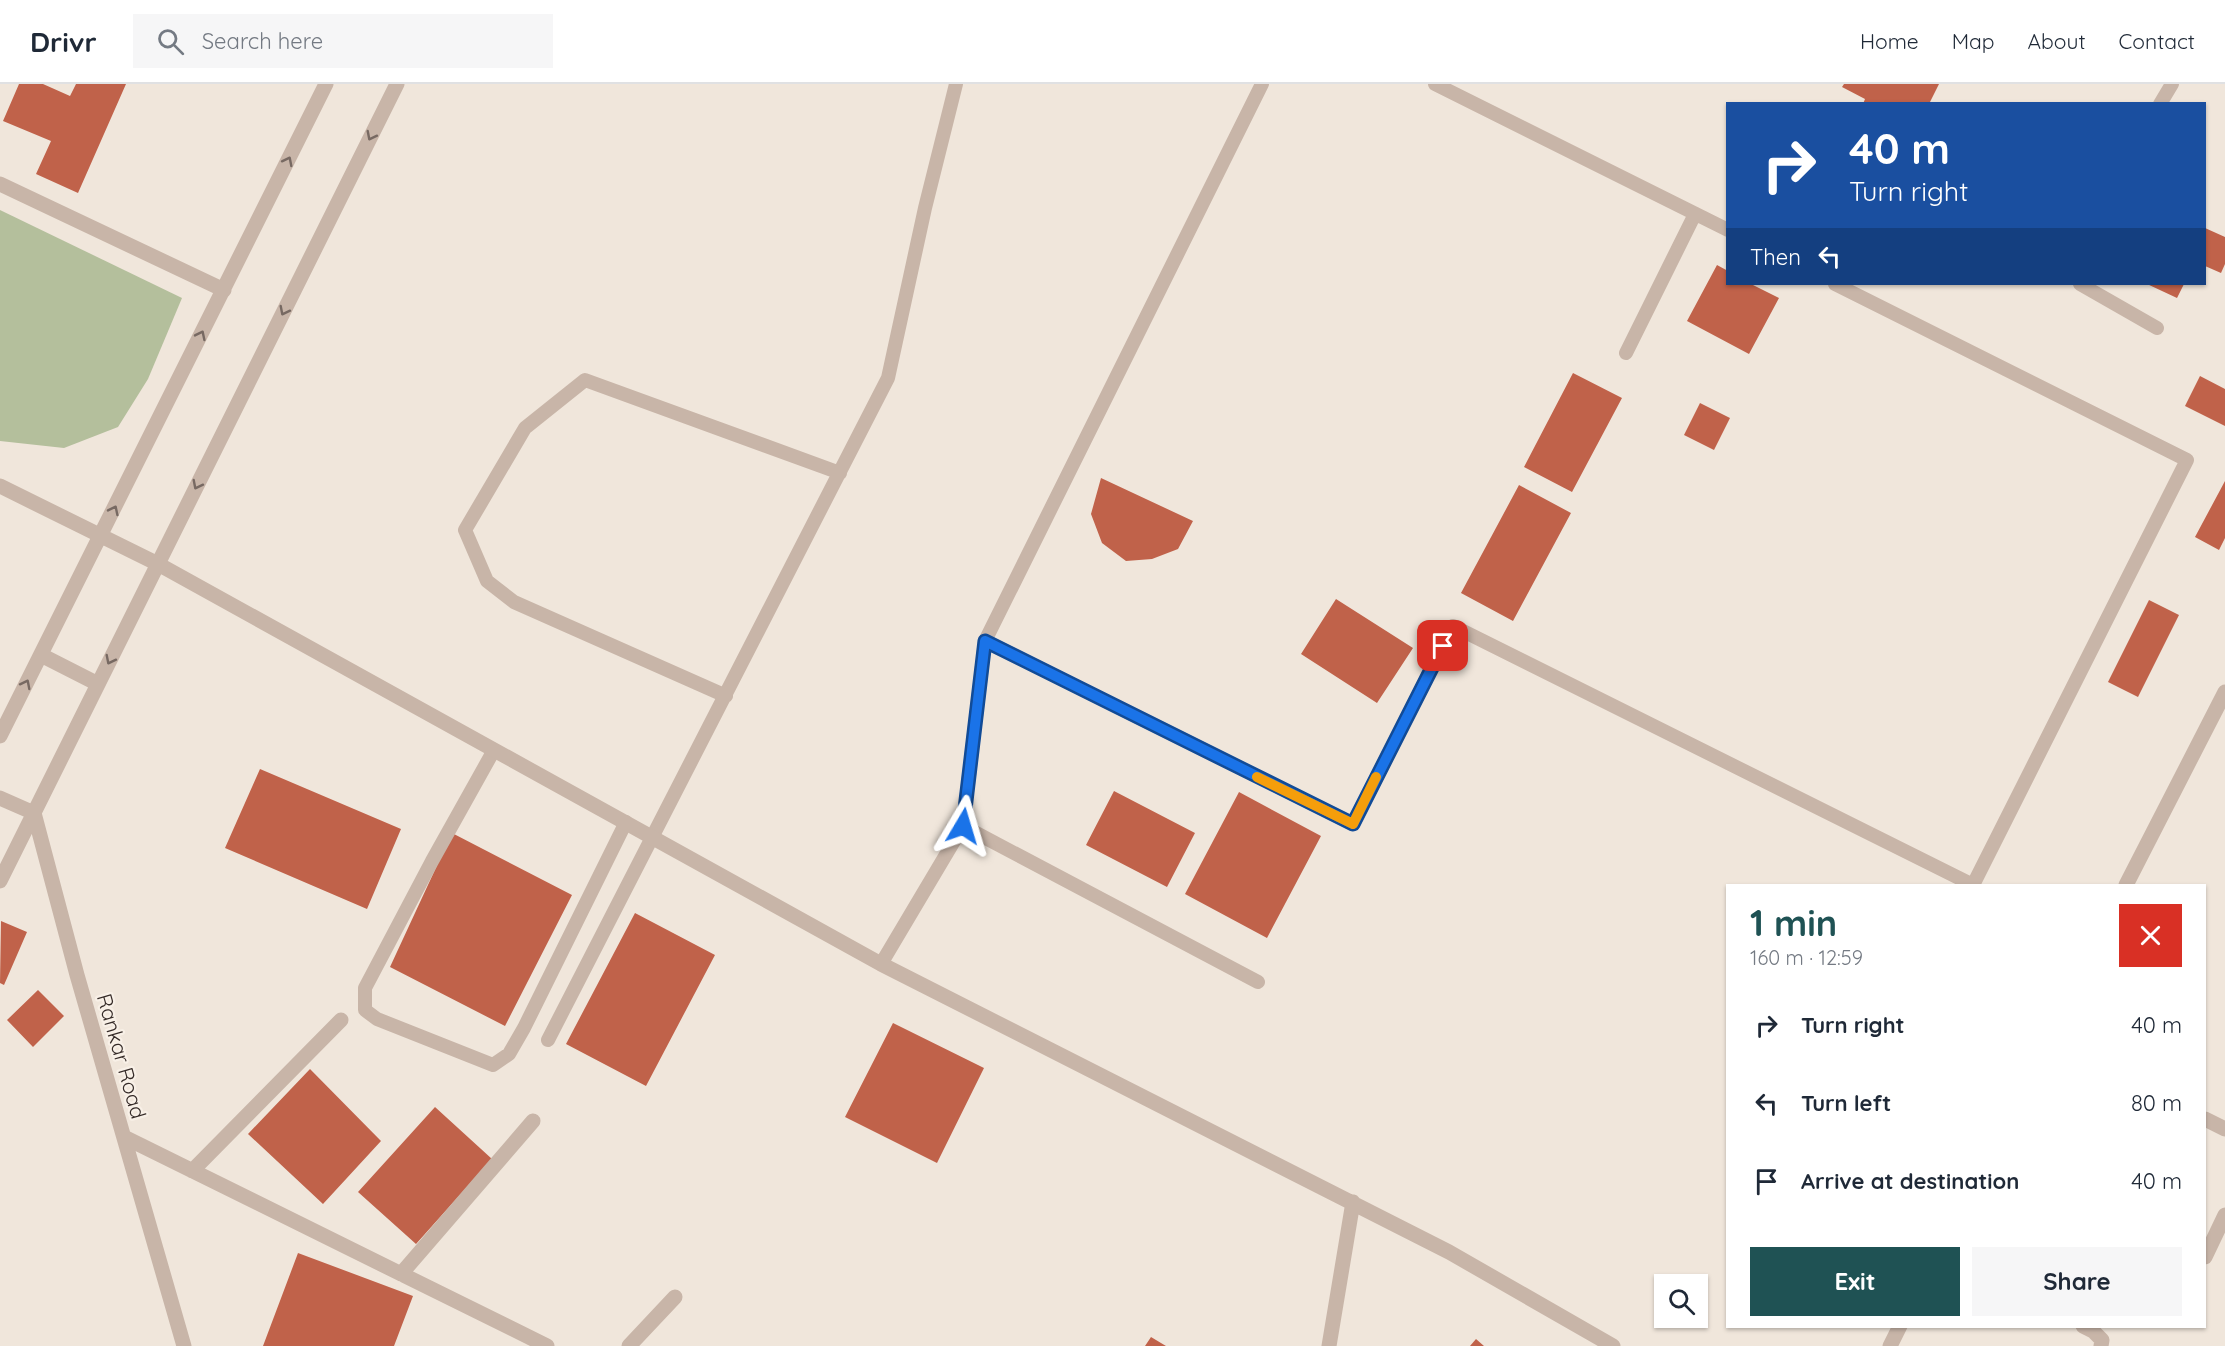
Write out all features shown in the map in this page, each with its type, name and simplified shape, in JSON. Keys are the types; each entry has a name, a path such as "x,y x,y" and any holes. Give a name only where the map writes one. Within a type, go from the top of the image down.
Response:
{"street":[{"path":"0,736 327,84"},
{"path":"0,881 397,84"},
{"path":"0,184 224,290"},
{"path":"0,486 158,564 881,964 1449,1252 1613,1346"},
{"path":"41,655 98,684"},
{"path":"2127,884 2225,692"},
{"path":"0,798 34,813"},
{"name":"Rankar Road","path":"34,813 184,1346"},
{"path":"192,1171 341,1020"},
{"path":"2206,1120 2225,1129"},
{"path":"401,1274 533,1121"},
{"path":"124,1137 547,1346"},
{"path":"1329,1346 1353,1202"},
{"path":"2206,1255 2225,1215"},
{"path":"629,1346 675,1297"},
{"path":"1890,1346 1899,1328"},
{"path":"2085,1328 2102,1340 2101,1346"}],"lane":[{"path":"548,1040 888,378 925,208 956,84"},
{"path":"881,964 963,826 985,641 1262,84"},
{"path":"1435,84 1726,229"},
{"path":"2161,102 2172,84"},
{"path":"1626,353 1695,214"},
{"path":"1837,285 2187,460 1974,884"},
{"path":"2082,285 2157,328"},
{"path":"726,696 514,602 487,581 465,530 525,428 585,380 840,473"},
{"path":"985,641 1353,824 1453,626 1971,884"},
{"path":"495,750 432,861 365,988 365,1010 377,1019 493,1065 509,1054 626,822"},
{"path":"963,826 1258,982"}],"green space":[{"path":"0,210 182,298 148,379 118,427 64,448 0,441"}],"building":[{"path":"19,84 43,84 70,96 76,84 126,84 78,193 36,174 51,141 3,121"},
{"path":"1844,84 1939,84 1930,102 1864,102 1865,99 1842,87"},
{"path":"2206,228 2225,237 2225,264 2221,273 2206,266"},
{"path":"1717,265 1726,270 1726,285 1753,285 1779,298 1749,354 1687,321"},
{"path":"2149,285 2184,285 2177,298"},
{"path":"1573,373 1622,398 1572,492 1524,467"},
{"path":"2200,376 2225,389 2225,426 2185,406"},
{"path":"1700,403 1730,418 1714,450 1684,435"},
{"path":"1101,478 1193,521 1178,549 1152,559 1126,561 1102,543 1091,514"},
{"path":"2225,481 2225,538 2219,550 2195,537"},
{"path":"1519,485 1571,513 1513,621 1461,593"},
{"path":"1336,599 1413,648 1377,703 1301,654"},
{"path":"2149,600 2179,615 2138,697 2108,682"},
{"path":"260,769 401,829 367,909 225,848"},
{"path":"1114,791 1195,833 1167,887 1086,845"},
{"path":"1239,792 1321,836 1267,938 1185,894"},
{"path":"452,833 572,895 505,1026 390,967"},
{"path":"635,913 715,955 646,1086 566,1044"},
{"path":"1,921 27,932 4,985 0,983"},
{"path":"38,990 64,1016 33,1047 7,1020"},
{"path":"893,1023 984,1068 937,1163 845,1117"},
{"path":"310,1069 381,1141 323,1204 248,1134"},
{"path":"435,1107 492,1159 416,1244 358,1192"},
{"path":"298,1253 413,1296 394,1346 263,1346"},
{"path":"1151,1337 1166,1346 1145,1346"},
{"path":"1476,1339 1484,1346 1470,1346"}],"slow traffic":[{"path":"1257,777 1353,824 1376,777"}],"route":[{"path":"963,826 985,641 1353,824 1443,646"}]}
